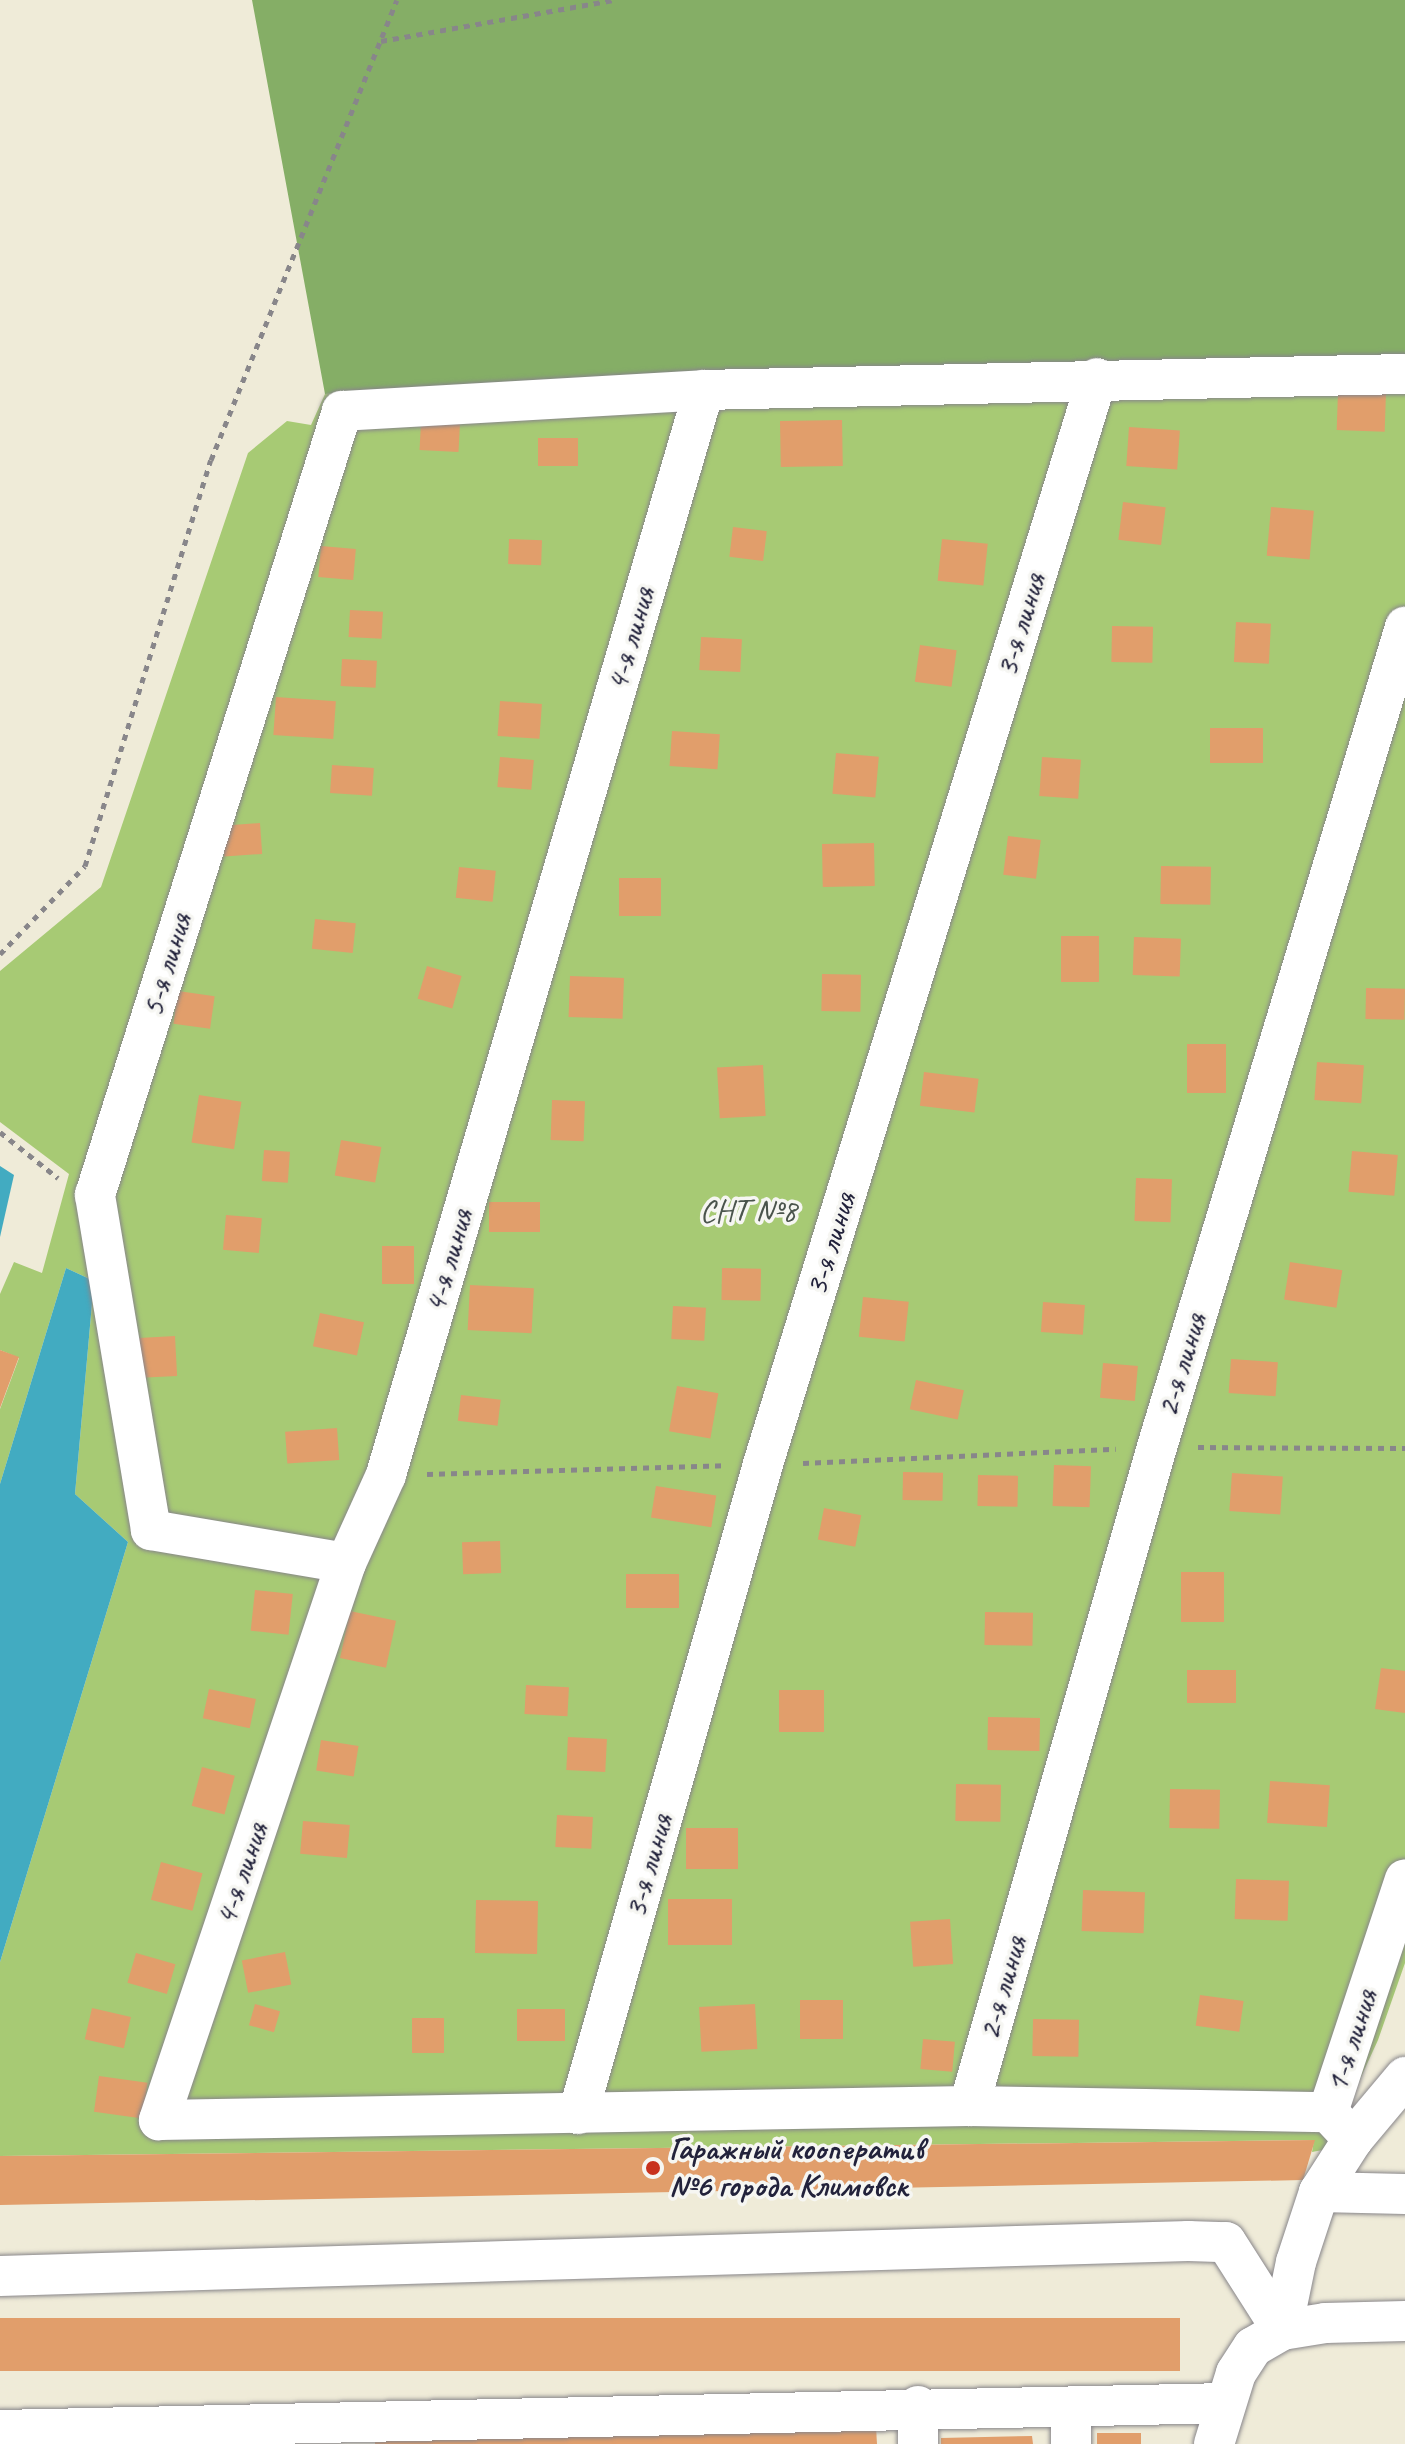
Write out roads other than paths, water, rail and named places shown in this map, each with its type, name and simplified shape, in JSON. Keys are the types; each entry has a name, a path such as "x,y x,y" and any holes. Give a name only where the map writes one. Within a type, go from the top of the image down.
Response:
{"street":[{"path":"704,390 1097,378 1405,374"},
{"name":"3-я линия","path":"578,2114 763,1464 1097,378"},
{"name":"5-я линия","path":"346,1563 151,1530 95,1195 342,411 704,390"},
{"name":"4-я линия","path":"578,2114 159,2120 346,1563 386,1475 704,390"},
{"name":"2-я линия","path":"969,2106 1157,1447 1405,627"},
{"name":"1-я линия","path":"1340,2125 1405,1879"},
{"path":"1282,2330 1296,2262 1340,2125 1405,2077"},
{"path":"578,2114 969,2106 1340,2125"},
{"path":"1319,2192 1405,2194"},
{"path":"0,2276 1226,2242 1282,2330"},
{"path":"1214,2444 1225,2403 1253,2347 1282,2330 1325,2323 1405,2321"},
{"path":"0,2430 1071,2425 1225,2403"}],"water":[{"path":"0,1166 14,1175 0,1237"},
{"path":"66,1268 94,1281 75,1494 128,1542 0,1962 0,1484"}],"place":[{"name":"Гаражный кооператив №6 города Климовск","path":"653,2168"}],"park label":[{"name":"СНТ №8","path":"748,1211"}]}
